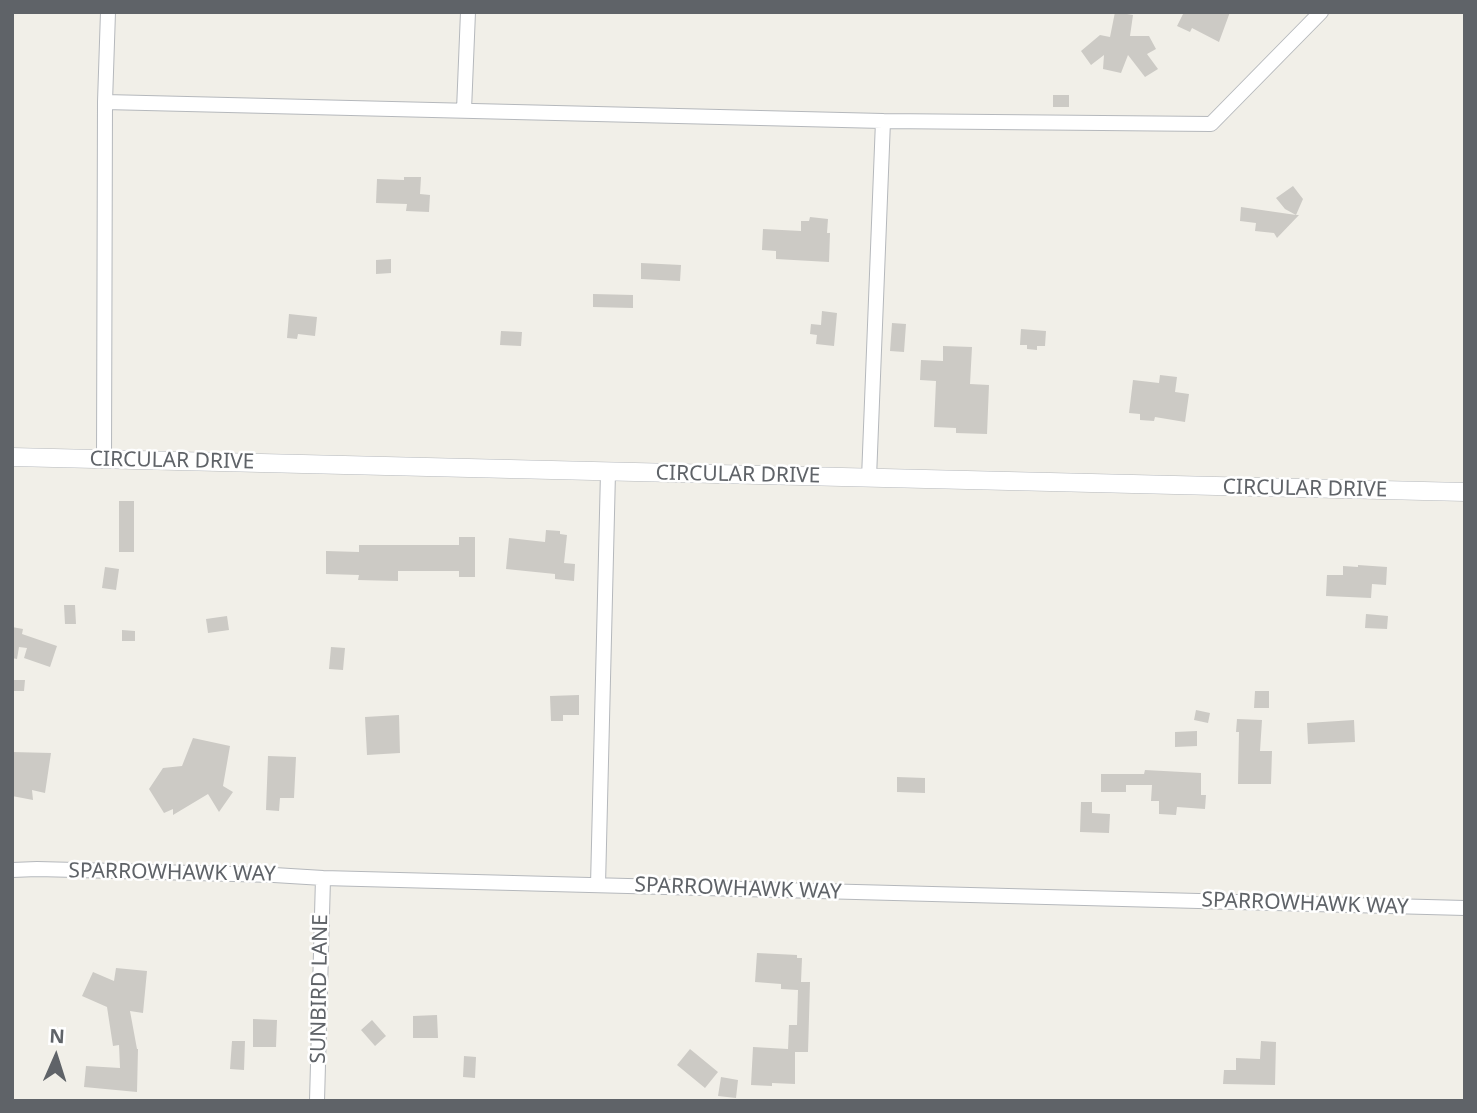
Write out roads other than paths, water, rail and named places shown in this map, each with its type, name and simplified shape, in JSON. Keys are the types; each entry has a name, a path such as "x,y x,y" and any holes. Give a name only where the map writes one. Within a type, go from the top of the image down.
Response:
{"street":[{"path":"104,459 105,102 108,12"},
{"path":"464,110 468,12"},
{"path":"105,102 883,121 1211,124 1321,12"},
{"path":"869,478 883,121"},
{"name":"CIRCULAR DRIVE","path":"12,457 1465,492"},
{"path":"598,885 608,472"},
{"name":"SPARROWHAWK WAY","path":"12,870 1465,908"},
{"name":"SUNBIRD LANE","path":"317,1101 323,878"}]}
